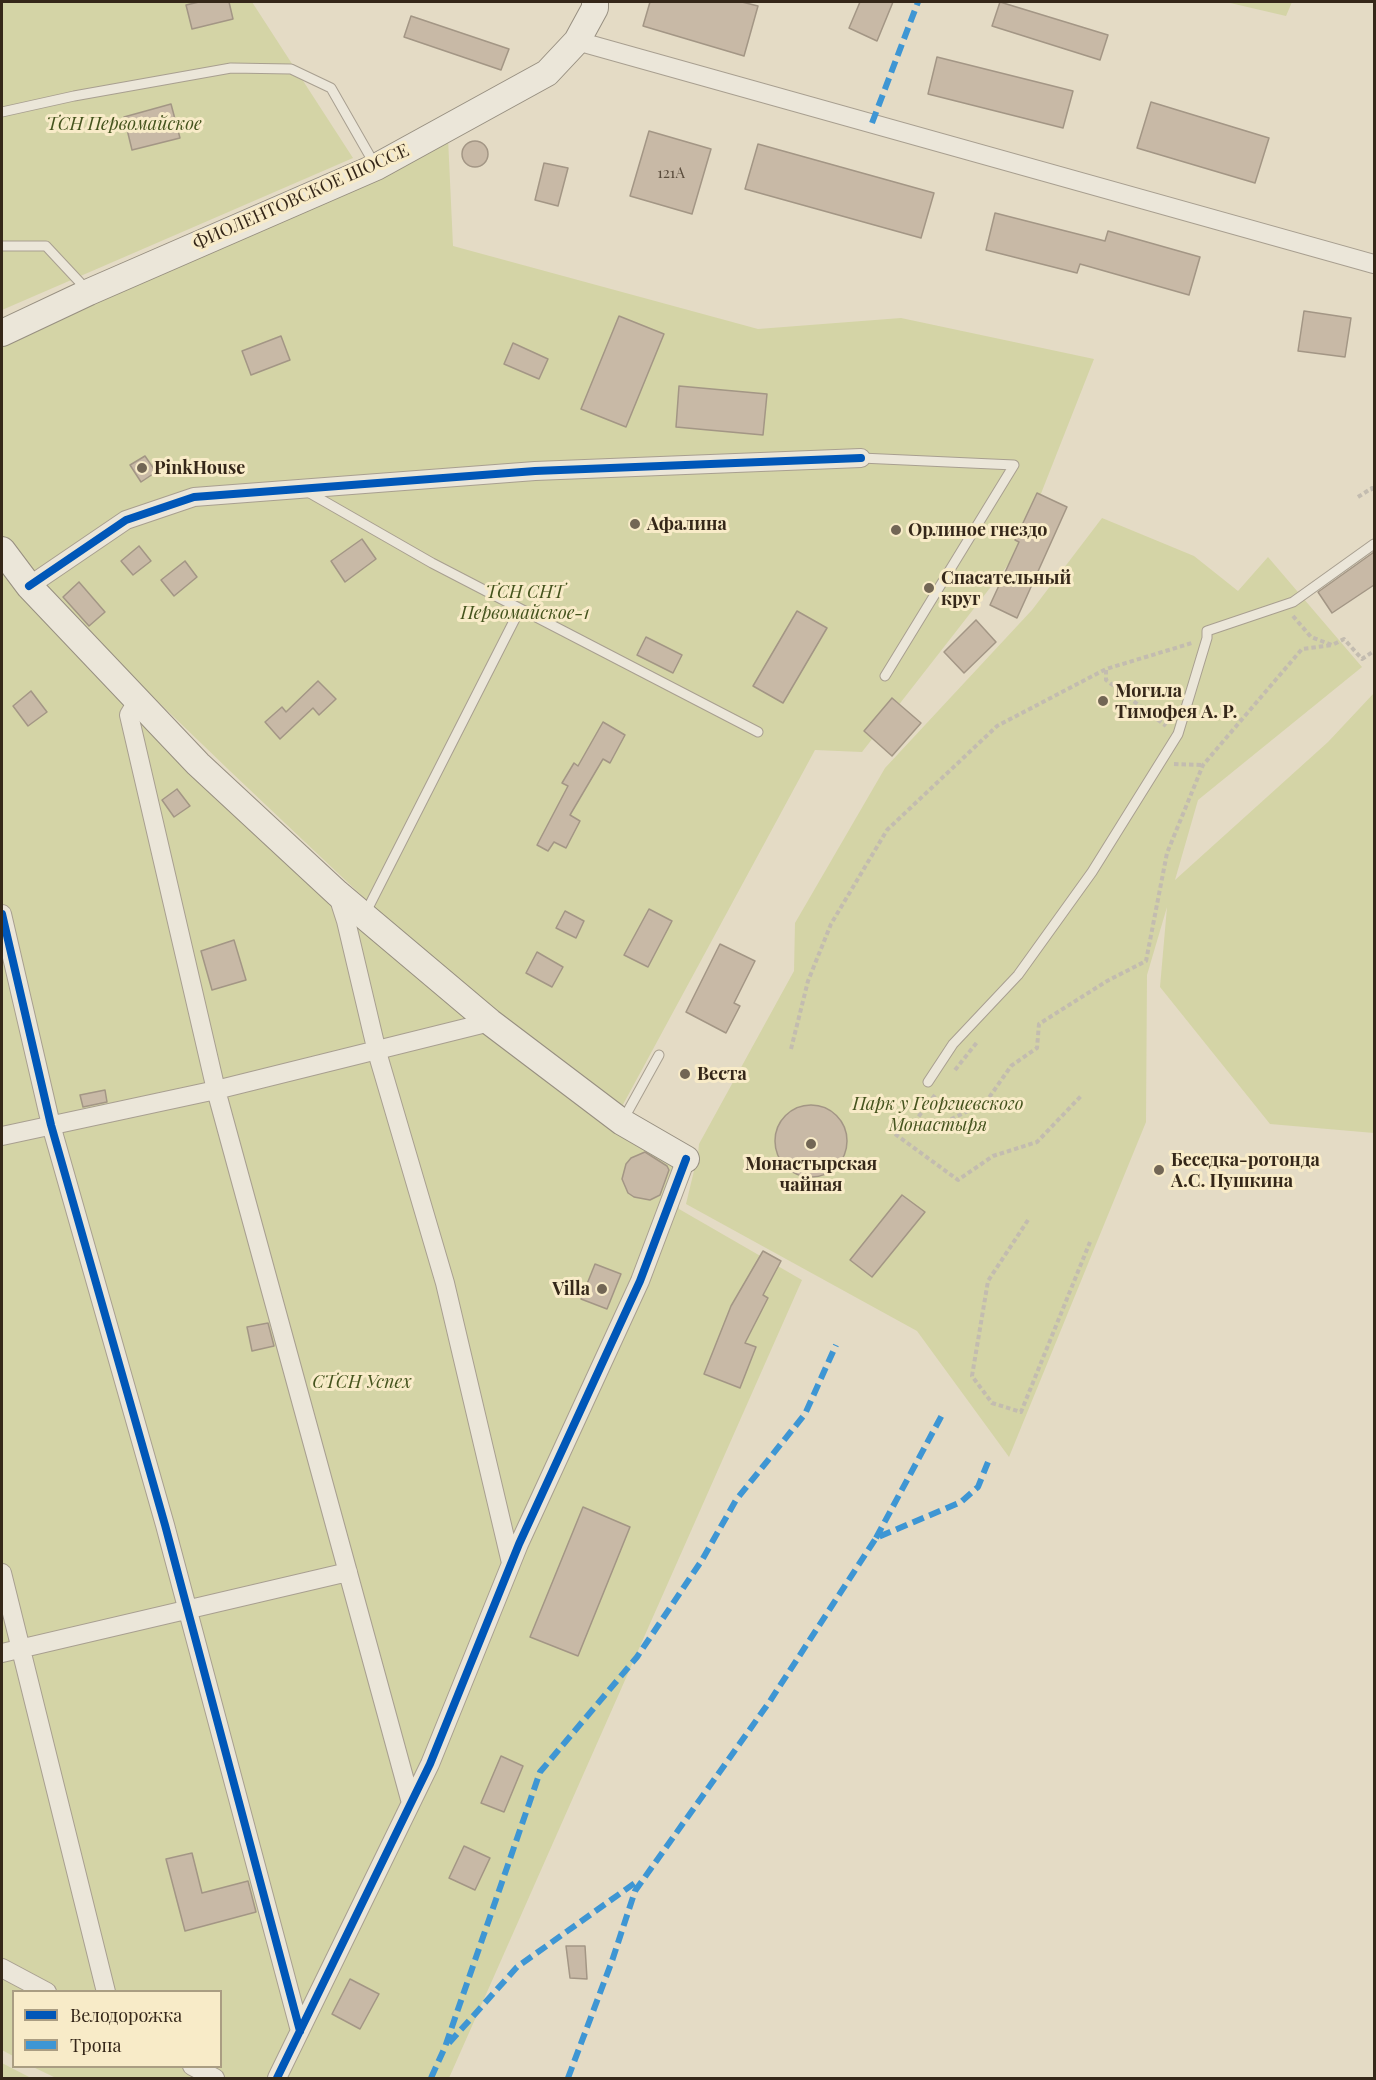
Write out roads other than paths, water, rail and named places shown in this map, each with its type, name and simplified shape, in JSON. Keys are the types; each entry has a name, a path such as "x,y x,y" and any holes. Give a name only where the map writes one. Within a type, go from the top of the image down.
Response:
{"main road":[{"name":"ФИОЛЕНТОВСКОЕ ШОССЕ","path":"2,333 89,292 376,167 547,73 578,41 595,8 595,2"},
{"path":"2,550 29,586 198,764 337,892 490,1022 621,1122 686,1159"}],"street":[{"path":"578,41 1374,264"},
{"path":"29,586 126,520 194,497 535,471 861,458"},
{"path":"138,700 129,715 216,1090 411,1803"},
{"path":"337,892 377,1052 445,1283 512,1563"},
{"path":"2,914 51,1125 188,1610 300,2031"},
{"path":"2,1136 216,1090 377,1052 490,1022"},
{"path":"277,2079 430,1764 512,1563 640,1281 686,1159"},
{"path":"2,1653 348,1572"},
{"path":"2,1573 105,1990"},
{"path":"2,1968 43,1990"},
{"path":"194,2068 215,2079"}],"lane":[{"path":"2,112 74,96 231,68 291,69 331,88 376,167"},
{"path":"2,246 46,246 89,292"},
{"path":"861,458 1014,465 885,676"},
{"path":"300,488 432,563 758,732"},
{"path":"928,1082 953,1044 1018,975 1092,872 1178,734 1207,638 1207,631 1293,602 1374,544"},
{"path":"364,916 520,609"},
{"path":"621,1122 659,1055"}],"place":[{"name":"PinkHouse","path":"142,468"},
{"name":"Афалина","path":"635,524"},
{"name":"Орлиное гнездо","path":"896,530"},
{"name":"Спасательный круг","path":"929,588"},
{"name":"Могила Тимофея А. Р.","path":"1103,701"},
{"name":"Веста","path":"685,1074"},
{"name":"Монастырская чайная","path":"811,1144"},
{"name":"Беседка-ротонда А.С. Пушкина","path":"1159,1170"},
{"name":"Villa","path":"602,1289"}],"park label":[{"name":"ТСН Первомайское","path":"124,124"},
{"name":"ТСН СНТ Первомайское-1","path":"525,602"},
{"name":"Парк у Георгиевского Монастыря","path":"938,1114"},
{"name":"СТСН Успех","path":"362,1382"}]}
